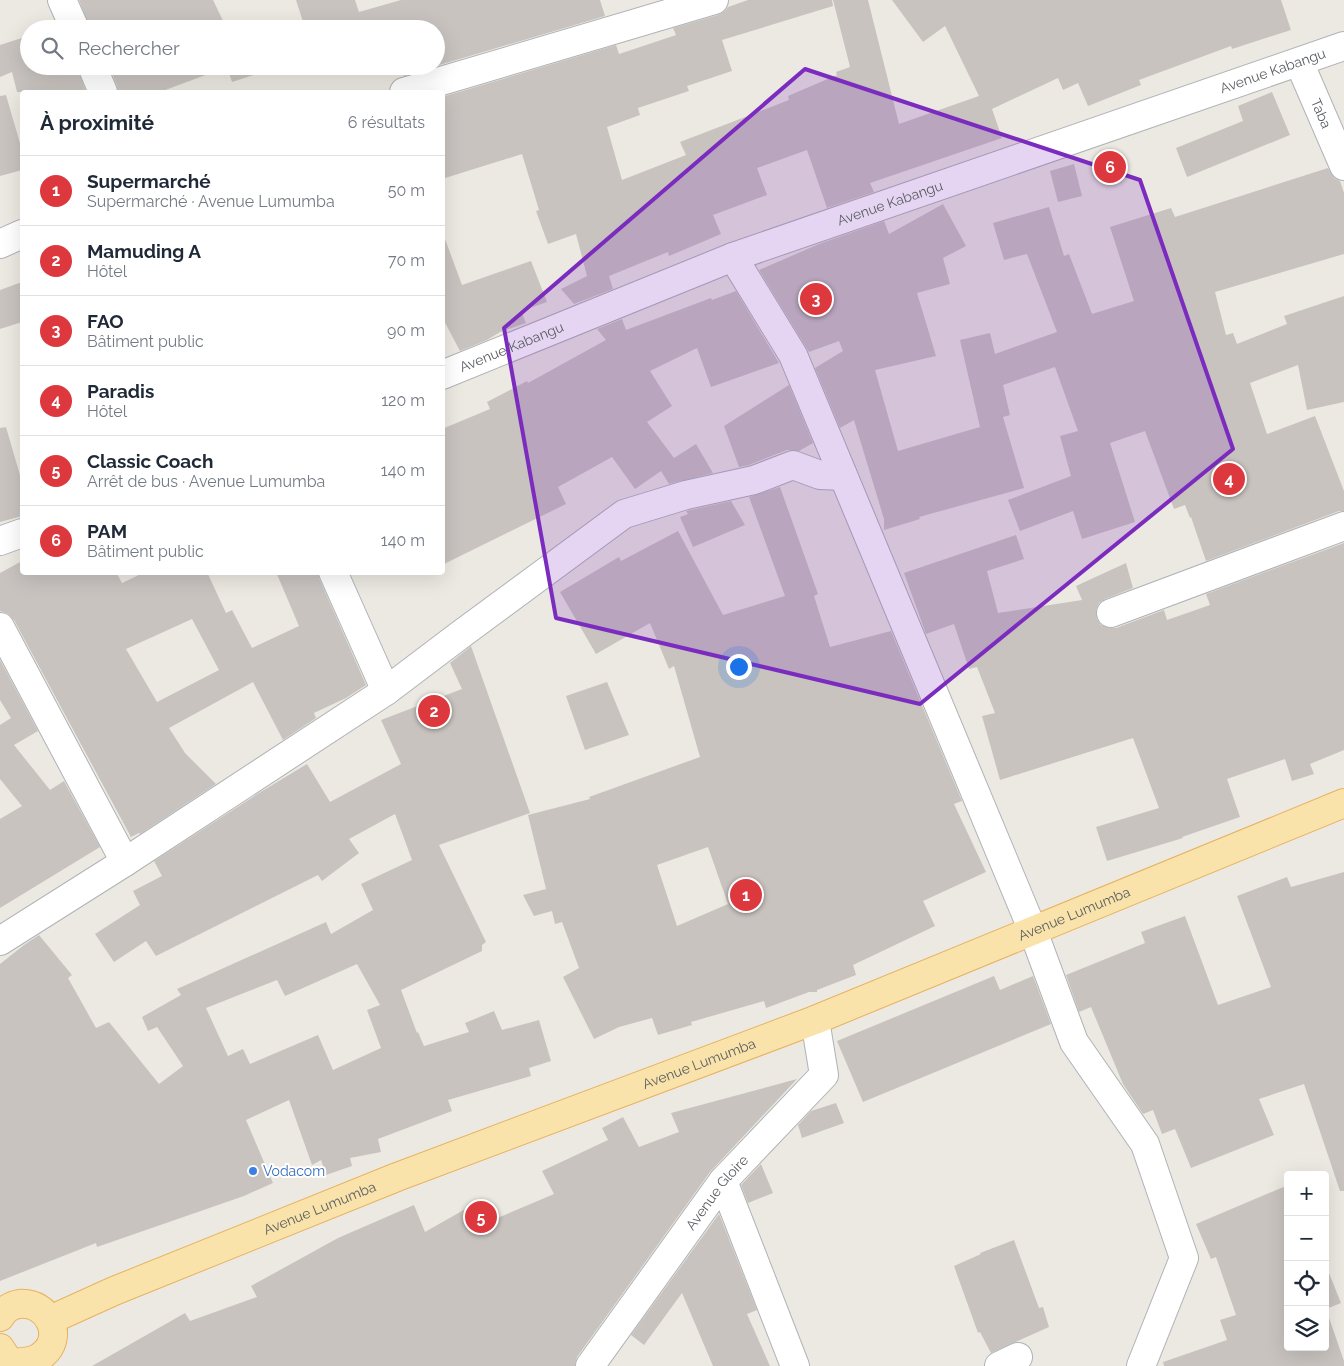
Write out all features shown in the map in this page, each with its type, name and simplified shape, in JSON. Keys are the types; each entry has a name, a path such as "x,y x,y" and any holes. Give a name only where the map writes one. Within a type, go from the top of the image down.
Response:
{"main road":[{"name":"Avenue Lumumba","path":"50,1320 114,1290 397,1176 815,1020 1344,803"},
{"path":"0,1317 2,1312 15,1305 28,1303 41,1309 50,1320 54,1333 50,1347 40,1357 27,1362 7,1359"}],"street":[{"path":"62,0 71,20"},
{"path":"411,90 714,0"},
{"name":"Avenue Kabangu","path":"445,374 733,257 1344,46"},
{"name":"Taba","path":"1299,62 1344,166"},
{"path":"96,75 102,90"},
{"path":"0,244 20,235"},
{"path":"733,257 793,355 1033,931 1074,1042 1145,1144 1184,1258 1141,1366"},
{"path":"0,941 125,862 386,691 624,514 686,495 754,480 793,465 820,475 843,476"},
{"path":"1110,613 1344,526"},
{"path":"0,541 20,534"},
{"path":"334,575 386,691"},
{"path":"0,627 125,862"},
{"name":"Avenue Gloire","path":"590,1366 723,1181 824,1075 815,1020"},
{"path":"723,1181 795,1366"}],"highlighted area":[{"path":"805,69 1140,180 1233,449 920,704 556,618 504,328"}],"building":[{"path":"79,0 213,0 223,20 87,20"},
{"path":"296,0 355,0 359,12 401,0 600,0 605,16 445,63 445,20 302,20"},
{"path":"748,0 832,0 833,6 722,40 732,71 687,86 689,91 638,108 640,115 607,127 622,180 686,155 680,142 789,100 788,96 837,75 836,72 850,67 833,0 868,0 899,124 979,96 945,26 923,42 892,0 1281,0 1291,30 1232,49 1231,46 1139,80 1141,85 1088,106 1078,83 1063,90 1058,78 992,109 1002,138 870,183 874,192 827,208 807,150 757,168 767,195 713,215 721,234 669,256 668,252 609,276 613,289 574,304 561,289 587,276 576,234 548,244 536,211 539,210 522,154 445,178 445,96 616,45 619,54 676,35 673,28 718,15 728,7"},
{"path":"20,39 20,75 80,75 85,90 20,90 20,92 17,92 12,72 0,77 0,45"},
{"path":"113,75 206,75 165,90 118,90"},
{"path":"230,75 254,75 232,82"},
{"path":"1272,92 1290,135 1187,177 1176,148 1243,121 1238,106"},
{"path":"6,95 20,143 20,171 0,176 0,96"},
{"path":"1074,164 1082,196 1058,202 1050,171"},
{"path":"1328,168 1334,178 1340,181 1344,193 1344,254 1215,292 1226,335 1233,333 1237,344 1287,324 1284,316 1344,296 1344,402 1307,410 1298,365 1250,383 1267,434 1315,416 1344,491 1344,511 1339,511 1206,561 1185,505 1174,509 1145,431 1110,443 1135,522 1082,539 1073,511 1020,531 1008,500 1071,476 1060,436 1078,431 1055,367 1003,385 1010,415 1003,417 1024,488 919,517 920,519 884,530 884,519 854,420 840,428 815,368 843,351 839,341 809,352 759,270 819,244 884,221 889,234 943,204 966,246 943,258 950,284 917,293 936,356 875,370 898,451 980,427 960,340 990,333 995,354 1057,332 1027,254 1004,260 993,223 1049,207 1064,256 1069,254 1092,314 1134,301 1110,227 1171,208 1175,217"},
{"path":"445,239 462,285 531,261 547,302 521,311 526,323 500,332 487,340 460,351 445,323"},
{"path":"20,283 20,323 0,329 0,290"},
{"path":"736,291 779,363 711,387 697,348 650,371 672,406 647,422 674,458 696,444 713,473 669,484 661,471 635,489 612,457 558,487 566,504 445,564 445,428 490,409 487,402 527,381 528,383 606,340 597,329 622,319 626,330 711,298 712,300"},
{"path":"789,385 813,443 799,451 787,450 739,467 724,426"},
{"path":"6,427 20,475 20,517 0,522 0,428"},
{"path":"780,487 818,594 814,596 830,647 891,631 962,801 954,804 986,872 923,901 935,926 853,965 856,975 817,990 817,992 809,992 766,1008 764,1001 691,1022 692,1025 658,1035 652,1018 619,1027 594,1039 563,977 579,968 562,922 555,924 552,911 534,916 523,895 546,889 528,815 590,799 589,797 700,757 674,666 669,669 650,623 596,654 560,592 619,557 621,561 678,531 723,615 785,596 749,497","holes":["708,847 728,904 677,926 657,865"]},
{"path":"731,501 745,525 693,547 680,517 688,514 686,511"},
{"path":"1016,535 1024,559 987,571 998,613 1082,600 1076,586 1126,563 1133,588 1105,599 1099,603 1096,610 1097,619 1101,625 1109,628 1116,628 1164,610 1167,620 1210,605 1206,594 1344,543 1344,750 1310,764 1314,774 1292,781 1285,759 1227,779 1240,817 1183,838 1107,861 1096,827 1159,808 1133,738 1000,780 982,716 995,713 977,667 969,669 954,624 926,634 904,573"},
{"path":"20,562 20,575 118,575 122,583 139,575 208,575 226,613 232,610 252,648 299,626 277,575 318,575 366,685 346,698 314,713 316,718 283,740 253,682 169,728 185,753 216,784 140,834 131,837 14,620 8,614 0,611 0,573","holes":["192,619 219,670 157,702 126,649"]},
{"path":"471,646 530,813 439,845 486,942 482,945 482,951 401,990 417,1033 424,1046 469,1032 465,1023 494,1011 502,1030 539,1020 551,1061 529,1068 531,1076 448,1100 452,1111 378,1139 381,1152 350,1158 352,1166 326,1175 321,1160 312,1165 289,1100 246,1120 273,1183 244,1196 97,1247 96,1243 0,1281 0,964 39,935 72,975 68,978 96,1028 109,1022 159,1084 183,1066 157,1027 148,1031 142,1017 181,995 177,989 326,922 331,934 373,910 361,884 412,860 395,814 349,839 359,853 322,881 318,875 156,956 146,941 114,962 95,934 140,905 133,891 162,876 154,861 307,764 330,802 401,764 381,720 462,689 450,663","holes":["357,964 380,1005 367,1010 381,1048 333,1070 318,1035 250,1064 243,1049 228,1056 206,1008 277,980 285,996"]},
{"path":"0,660 38,731 14,745 50,790 64,781 100,847 0,908 0,819 22,806 0,779 0,725 11,718 0,700"},
{"path":"607,682 629,735 585,750 566,696"},
{"path":"1344,872 1344,1191 1340,1191 1304,1084 1259,1099 1274,1135 1191,1168 1175,1129 1162,1134 1153,1110 1143,1114 1123,1084 1091,1007 1079,1012 1066,975 1145,943 1141,932 1185,916 1218,1005 1271,987 1237,896 1287,877 1291,887"},
{"path":"994,976 1000,990 1033,976 1051,1024 863,1102 837,1041"},
{"path":"797,1079 710,1172 577,1357 575,1366 92,1366 185,1313 190,1321 257,1297 251,1286 338,1238 414,1205 425,1232 483,1199 495,1219 554,1194 542,1171 608,1140 602,1128 623,1117 639,1147 679,1132 671,1113"},
{"path":"836,1103 844,1123 802,1138 798,1125 811,1111"},
{"path":"761,1164 773,1193 748,1203 741,1185"},
{"path":"1284,1187 1284,1351 1329,1351 1329,1318 1344,1366 1164,1366 1163,1362 1227,1340 1220,1320 1236,1315 1216,1257 1211,1259 1196,1224"},
{"path":"719,1214 757,1310 747,1314 770,1366 713,1366 682,1293 644,1345 631,1335"},
{"path":"1014,1240 1039,1308 1043,1307 1049,1327 991,1353 980,1332 978,1333 954,1266 980,1253"},
{"path":"1329,1273 1341,1303 1329,1308"}],"place":[{"name":"PAM","path":"1110,167"},
{"name":"FAO","path":"816,299"},
{"name":"Paradis","path":"1229,479"},
{"name":"Mamuding A","path":"434,711"},
{"name":"Supermarché","path":"746,895"},
{"name":"Vodacom","path":"253,1171"},
{"name":"Classic Coach","path":"481,1217"}]}
